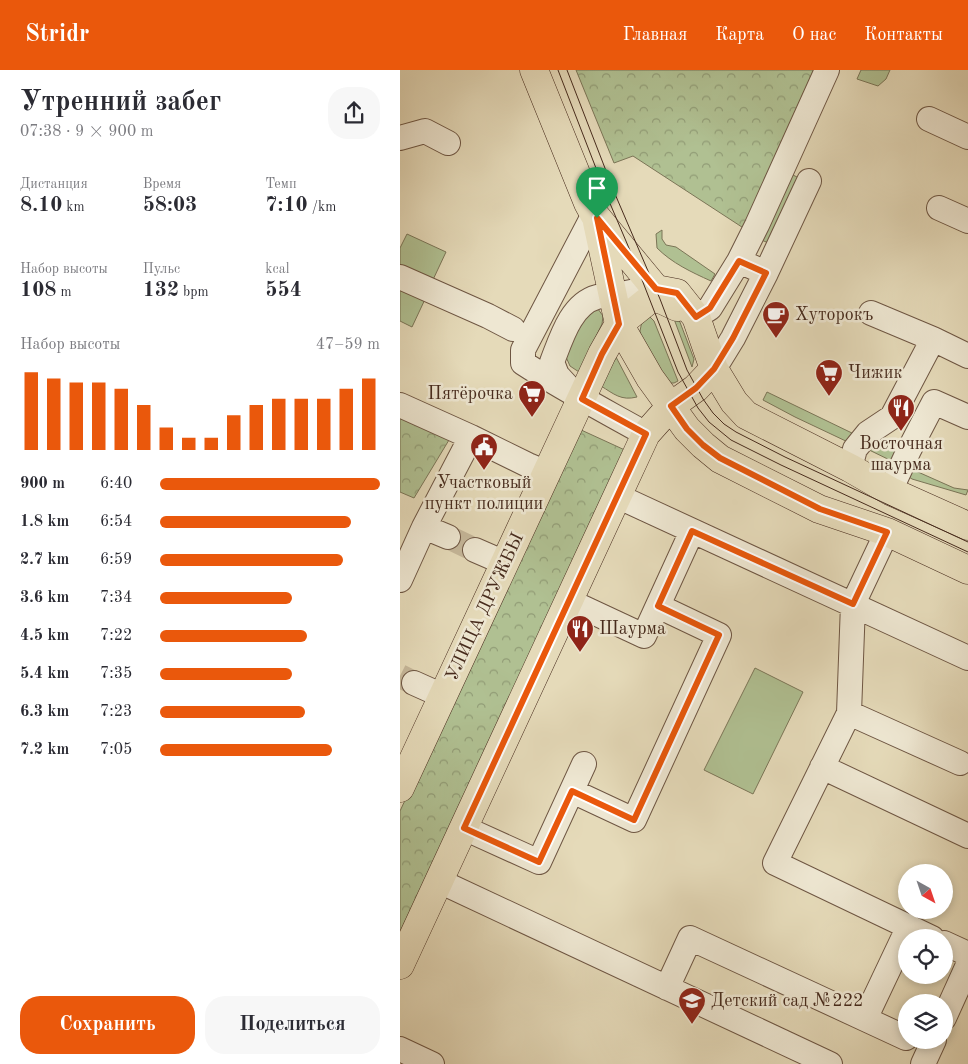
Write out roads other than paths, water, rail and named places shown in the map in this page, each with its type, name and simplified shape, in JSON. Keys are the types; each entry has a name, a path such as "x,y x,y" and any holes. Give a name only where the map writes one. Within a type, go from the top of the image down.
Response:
{"main road":[{"path":"534,70 595,216 656,289 677,293 696,317 714,369 734,402 746,415 850,468 890,491 968,526"},
{"path":"595,216 619,324 650,378 687,429 728,463 820,509 887,532 968,570"},
{"path":"619,324 650,299 660,299 696,317"},
{"name":"УЛИЦА ДРУЖБЫ","path":"400,788 602,354 619,324"},
{"path":"400,965 646,434 671,406 696,388 714,369"},
{"path":"646,434 659,425 687,429"}],"street":[{"path":"696,317 710,308 739,261 827,70"},
{"path":"929,119 968,137"},
{"path":"400,138 425,130 448,143"},
{"path":"714,369 733,338 766,273 809,181"},
{"path":"939,208 968,221"},
{"path":"595,216 523,350 524,363 582,399 646,434"},
{"path":"739,261 766,273"},
{"path":"400,277 513,329"},
{"path":"582,399 561,380 552,362 570,319 581,306 596,297 656,289"},
{"path":"871,313 968,356"},
{"path":"850,468 855,449 868,432 892,417 933,339"},
{"path":"890,491 934,402 968,418"},
{"path":"400,404 547,473"},
{"path":"402,568 470,437"},
{"path":"617,496 968,658"},
{"path":"424,526 448,538"},
{"path":"569,601 644,636 692,531"},
{"path":"887,532 853,604 849,713 775,864 915,929"},
{"path":"475,550 505,563"},
{"path":"572,791 634,820 719,635 658,606"},
{"path":"414,683 443,696"},
{"path":"849,713 965,758"},
{"path":"464,828 539,862 584,764"},
{"path":"822,767 968,836"},
{"path":"439,882 830,1064"},
{"path":"865,1018 909,926"},
{"path":"667,988 692,934 898,1035"},
{"path":"953,947 968,954"},
{"path":"953,998 968,965"},
{"path":"400,1049 432,1064"}],"tunnel":[{"path":"448,537 475,550"},
{"path":"400,676 414,683"}],"tram line":[{"path":"558,70 678,372 698,408 709,422 731,440 968,552"},
{"path":"567,70 687,370 713,413 736,432 785,457 968,542"}],"place":[{"name":"Хуторокъ","path":"776,339"},
{"name":"Чижик","path":"829,397"},
{"name":"Пятёрочка","path":"532,418"},
{"name":"Восточная шаурма","path":"901,432"},
{"name":"Участковый пункт полиции","path":"484,471"},
{"name":"Шаурма","path":"580,653"},
{"name":"Детский сад №222","path":"692,1025"}]}
